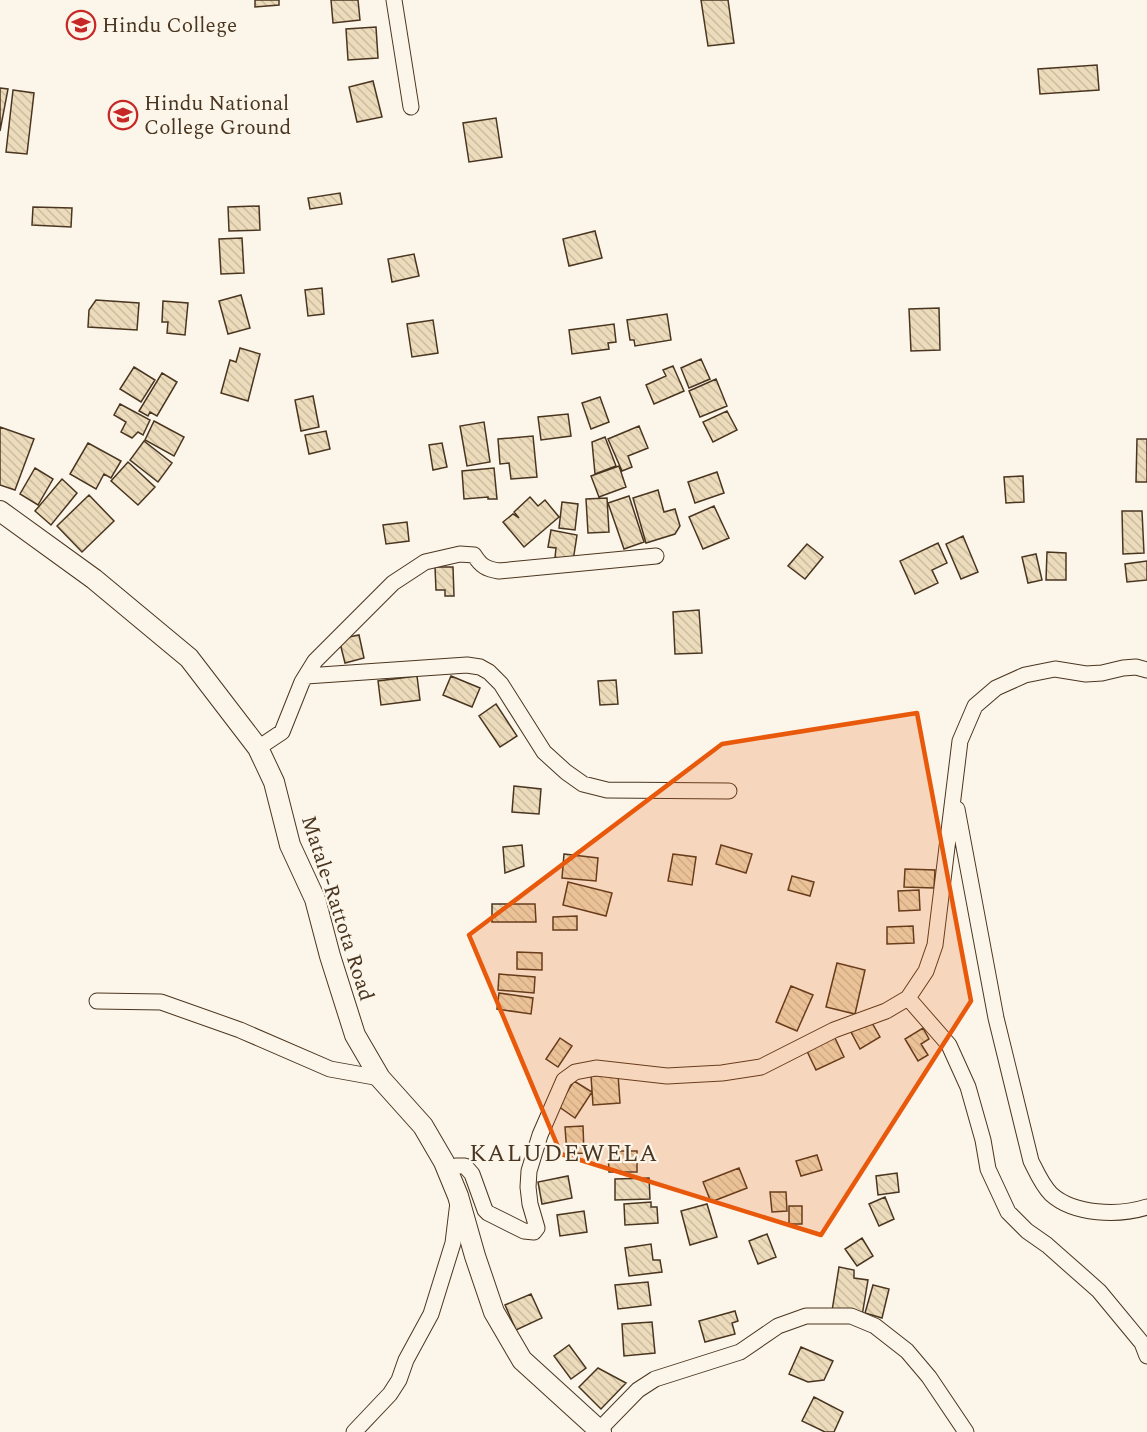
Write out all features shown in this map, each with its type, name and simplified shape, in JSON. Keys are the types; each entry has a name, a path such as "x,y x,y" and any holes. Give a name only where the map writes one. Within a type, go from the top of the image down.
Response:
{"main road":[{"name":"Matale-Rattota Road","path":"0,511 94,579 189,657 258,748 274,782 290,845 315,899 355,1035 380,1078 423,1126 447,1171 458,1197 494,1312 522,1360 600,1431"}],"street":[{"path":"394,0 411,107"},
{"path":"258,748 282,732 306,675 315,661 393,582 425,562 460,554 474,555 480,565 499,571 656,556"},
{"path":"306,675 467,665 480,667 501,684 544,752 583,784 608,790 729,791"},
{"path":"447,1171 456,1166 468,1168 488,1213 524,1231 534,1232 537,1228 528,1187 534,1152 564,1080 575,1072 596,1068 667,1076 722,1073 761,1067 834,1030 886,1011 908,998 926,971 935,945 960,741 975,706 996,688 1025,675 1055,669 1086,674 1136,667 1147,670"},
{"path":"954,798 996,1018 1031,1161 1040,1179 1051,1193 1071,1206 1132,1212 1147,1207"},
{"path":"908,998 949,1045 968,1087 983,1140 988,1169 1008,1212 1027,1231 1047,1245 1099,1291 1142,1344 1147,1356"},
{"path":"97,1001 161,1002 240,1030 330,1069 380,1078"},
{"path":"354,1432 390,1394 431,1314 453,1243 458,1197"},
{"path":"600,1431 638,1390 655,1379 740,1352 778,1326 806,1316 851,1316 875,1326 907,1351 929,1377 966,1432"}],"highlighted area":[{"path":"917,713 971,1001 821,1235 561,1154 469,935 722,744"}],"building":[{"path":"255,0 279,0 279,5 255,7"},
{"path":"331,0 358,0 360,20 333,23"},
{"path":"701,0 728,0 734,43 708,46"},
{"path":"376,27 378,58 348,60 346,29"},
{"path":"1097,65 1099,90 1040,94 1038,69"},
{"path":"373,81 382,117 357,122 349,87"},
{"path":"0,88 8,89 0,131"},
{"path":"13,90 34,93 27,154 6,152"},
{"path":"496,118 502,157 469,162 463,123"},
{"path":"340,193 342,204 310,209 308,198"},
{"path":"259,206 260,230 229,231 228,207"},
{"path":"33,207 72,208 71,227 32,225"},
{"path":"595,231 602,258 569,266 563,239"},
{"path":"242,238 244,273 221,274 219,239"},
{"path":"414,254 419,276 392,282 388,259"},
{"path":"322,288 324,314 308,316 305,290"},
{"path":"241,295 250,328 228,334 219,301"},
{"path":"96,300 139,303 137,330 88,327 89,310"},
{"path":"163,301 188,303 185,335 167,333 168,322 162,322"},
{"path":"939,308 940,350 911,351 909,309"},
{"path":"667,314 671,340 635,346 634,340 630,340 627,320"},
{"path":"433,320 438,353 412,357 407,324"},
{"path":"614,324 616,342 608,343 609,349 572,354 569,330"},
{"path":"240,348 260,354 248,401 221,393 230,360 236,362"},
{"path":"701,359 710,379 689,388 681,368"},
{"path":"673,366 684,391 654,404 646,385 666,376 663,370"},
{"path":"134,367 155,380 141,402 120,389"},
{"path":"162,373 177,382 157,416 150,412 148,416 139,411"},
{"path":"716,379 727,406 700,417 689,391"},
{"path":"313,396 319,427 301,431 295,400"},
{"path":"600,397 609,422 591,429 582,403"},
{"path":"120,404 150,420 143,435 138,432 132,438 121,432 126,422 114,415"},
{"path":"727,411 737,430 713,442 703,422"},
{"path":"568,414 571,436 541,440 538,417"},
{"path":"154,421 184,437 174,456 145,440"},
{"path":"484,422 490,462 467,466 460,426"},
{"path":"639,426 648,448 628,456 632,467 622,471 608,439"},
{"path":"0,427 34,439 15,490 0,485"},
{"path":"326,431 330,449 309,454 305,435"},
{"path":"533,436 537,477 511,479 509,463 500,464 498,439"},
{"path":"605,437 616,466 595,474 592,442"},
{"path":"1137,439 1147,439 1147,482 1136,482"},
{"path":"144,441 172,463 158,482 130,460"},
{"path":"88,443 121,461 111,478 104,474 96,489 70,474"},
{"path":"442,443 447,467 433,470 429,445"},
{"path":"128,462 155,487 138,505 111,481"},
{"path":"619,466 626,487 599,497 591,476"},
{"path":"35,468 53,479 38,505 20,494"},
{"path":"494,468 497,499 488,499 488,497 464,499 462,471"},
{"path":"717,472 724,493 695,503 688,482"},
{"path":"1023,476 1024,502 1006,503 1004,477"},
{"path":"62,479 77,493 51,525 35,511"},
{"path":"658,490 664,512 675,509 680,526 675,534 646,543 633,498"},
{"path":"89,495 114,521 82,552 57,526"},
{"path":"629,496 644,542 624,549 608,503"},
{"path":"530,497 538,506 545,500 559,517 524,547 503,522 513,514 519,518 514,512"},
{"path":"607,498 609,532 588,533 586,499"},
{"path":"562,502 578,504 575,530 559,528"},
{"path":"714,506 729,538 703,549 689,517"},
{"path":"1122,511 1142,511 1144,553 1123,554"},
{"path":"407,522 409,541 386,544 383,525"},
{"path":"551,530 577,535 573,561 555,558 556,548 548,547"},
{"path":"963,536 978,572 961,579 946,544"},
{"path":"938,543 947,563 932,570 938,583 915,594 900,561"},
{"path":"807,544 823,557 805,579 788,566"},
{"path":"1047,552 1066,553 1066,580 1046,580"},
{"path":"1036,554 1042,580 1028,583 1022,557"},
{"path":"1147,561 1147,580 1127,582 1125,564"},
{"path":"435,567 453,567 454,596 445,596 445,590 436,590"},
{"path":"699,610 702,653 675,654 673,612"},
{"path":"359,635 364,658 345,663 339,639"},
{"path":"417,676 420,700 381,705 378,681"},
{"path":"451,676 480,688 472,707 443,695"},
{"path":"616,680 618,704 600,705 598,681"},
{"path":"496,704 517,736 500,747 479,716"},
{"path":"514,786 541,789 539,814 512,812"},
{"path":"522,845 524,866 505,873 503,847"},
{"path":"721,845 752,854 746,873 716,864"},
{"path":"564,854 598,858 596,881 562,878"},
{"path":"673,854 696,857 692,885 668,881"},
{"path":"905,869 935,870 934,888 904,887"},
{"path":"792,876 814,882 810,896 788,890"},
{"path":"568,882 612,893 606,916 563,905"},
{"path":"919,890 920,910 899,911 898,891"},
{"path":"492,904 535,904 536,922 492,922"},
{"path":"577,916 577,930 553,930 553,917"},
{"path":"913,926 914,943 887,944 887,927"},
{"path":"517,952 542,953 542,970 517,969"},
{"path":"837,963 865,970 855,1014 826,1007"},
{"path":"499,974 535,977 534,993 498,990"},
{"path":"791,986 813,995 797,1031 776,1022"},
{"path":"499,993 533,998 531,1014 497,1009"},
{"path":"871,1021 880,1037 860,1049 851,1032"},
{"path":"923,1028 929,1039 921,1044 928,1055 918,1061 905,1039"},
{"path":"834,1036 844,1057 816,1070 806,1049"},
{"path":"560,1038 572,1046 558,1067 546,1059"},
{"path":"618,1074 620,1103 593,1105 591,1076"},
{"path":"574,1081 592,1092 575,1118 558,1106"},
{"path":"583,1126 584,1153 567,1154 565,1127"},
{"path":"608,1151 637,1151 637,1172 609,1172"},
{"path":"817,1155 822,1170 801,1176 796,1161"},
{"path":"739,1168 747,1188 711,1202 703,1182"},
{"path":"897,1173 899,1192 878,1195 876,1176"},
{"path":"568,1176 572,1198 542,1204 538,1182"},
{"path":"649,1178 650,1199 615,1200 615,1179"},
{"path":"770,1192 786,1192 787,1211 772,1212"},
{"path":"885,1197 894,1219 879,1226 869,1204"},
{"path":"651,1202 651,1207 657,1207 658,1223 625,1225 624,1204"},
{"path":"707,1204 717,1237 690,1245 681,1211"},
{"path":"789,1206 802,1206 802,1224 789,1224"},
{"path":"584,1211 587,1232 560,1236 557,1215"},
{"path":"767,1234 776,1257 758,1264 749,1241"},
{"path":"862,1238 873,1256 857,1266 845,1249"},
{"path":"651,1244 653,1260 660,1260 662,1272 629,1276 625,1248"},
{"path":"839,1267 854,1270 854,1278 868,1280 862,1316 832,1311"},
{"path":"648,1282 651,1305 618,1309 615,1285"},
{"path":"873,1285 889,1289 882,1318 865,1313"},
{"path":"531,1294 542,1318 516,1330 505,1305"},
{"path":"735,1311 738,1321 732,1323 735,1334 705,1342 699,1321"},
{"path":"652,1322 655,1353 624,1356 622,1324"},
{"path":"569,1345 586,1368 571,1379 554,1356"},
{"path":"801,1347 833,1361 824,1380 808,1382 789,1374"},
{"path":"598,1368 626,1383 601,1409 579,1387"},
{"path":"814,1397 843,1412 834,1432 825,1432 802,1421"}],"place":[{"name":"Hindu College","path":"81,25"},
{"name":"Hindu National College Ground","path":"123,115"}],"district":[{"name":"KALUDEWELA","path":"564,1153"}]}
